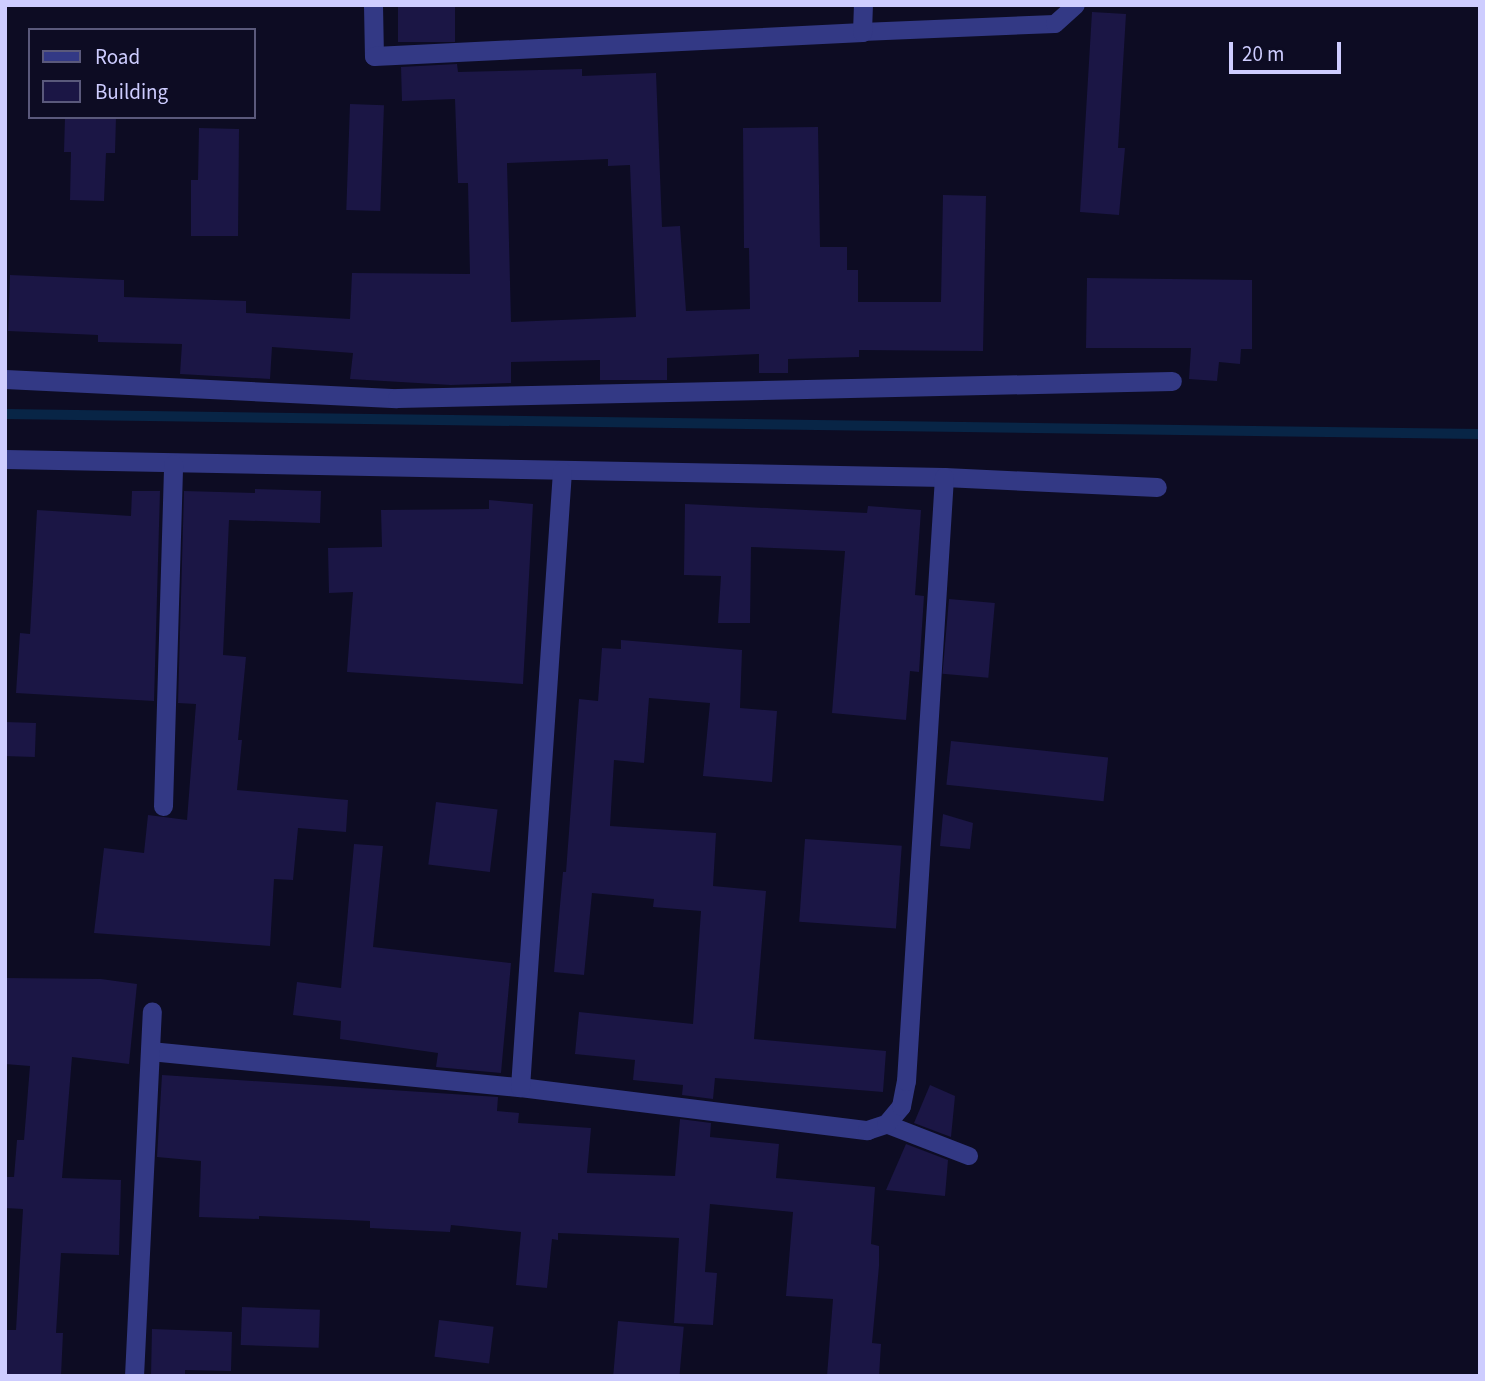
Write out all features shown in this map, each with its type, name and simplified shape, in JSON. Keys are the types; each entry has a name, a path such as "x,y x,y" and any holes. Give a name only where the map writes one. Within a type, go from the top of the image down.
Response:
{"street":[{"path":"373,5 374,56 862,32 863,5"},
{"path":"5,379 397,398 1172,381"},
{"path":"5,458 173,464 944,477 1157,487"},
{"path":"163,806 173,464"},
{"path":"520,1087 562,471"},
{"path":"150,1051 520,1087 867,1130 886,1124 901,1106 906,1081 944,477"},
{"path":"134,1376 152,1011"}],"lane":[{"path":"862,32 1055,24 1076,5"},
{"path":"886,1124 970,1156"}],"building":[{"path":"398,5 455,5 455,42 398,42"},
{"path":"1092,12 1126,14 1118,148 1125,148 1119,215 1080,212"},
{"path":"457,64 458,72 582,69 582,76 656,73 662,227 680,226 686,311 750,309 749,248 744,248 743,128 818,127 820,247 847,247 847,270 858,270 858,302 941,302 943,195 986,196 983,351 859,350 859,357 788,359 788,373 759,373 759,354 667,358 667,380 600,380 600,360 511,362 511,383 451,385 350,379 353,353 272,347 270,379 180,374 182,344 98,342 98,335 8,331 10,275 124,280 124,297 246,301 246,313 350,319 352,273 470,274 468,183 458,183 455,99 402,101 401,67","holes":["608,159 608,166 630,165 636,317 511,322 507,163"]},
{"path":"350,104 384,105 380,211 346,210"},
{"path":"65,119 116,119 115,153 106,153 104,201 70,200 71,152 64,152"},
{"path":"199,128 239,129 238,236 191,236 191,180 198,180"},
{"path":"1087,278 1252,280 1252,349 1241,349 1240,364 1219,362 1217,381 1189,379 1191,348 1086,348"},
{"path":"255,489 321,491 320,523 229,520 223,655 246,657 238,740 242,740 237,790 348,800 346,832 298,828 293,880 274,879 270,946 94,933 104,848 144,853 148,815 187,820 196,704 178,703 184,491 255,493"},
{"path":"132,491 160,491 154,701 16,693 20,633 30,634 37,510 131,516"},
{"path":"489,500 533,504 523,684 347,672 353,592 329,593 328,548 382,547 381,510 489,509"},
{"path":"685,504 867,513 868,506 921,510 915,595 924,596 919,672 910,671 906,720 832,713 845,551 751,547 750,623 718,623 721,576 684,575"},
{"path":"949,599 995,603 988,678 942,674"},
{"path":"621,640 742,650 740,708 777,711 772,782 703,776 710,703 649,698 644,763 614,760 610,826 716,833 713,886 766,891 754,1039 886,1051 883,1092 715,1078 713,1099 682,1095 683,1085 633,1080 635,1060 575,1054 579,1012 693,1024 701,911 653,907 654,899 592,893 584,975 554,972 563,872 566,872 579,699 598,701 602,648 621,649"},
{"path":"5,722 36,723 35,757 5,756"},
{"path":"951,741 1108,758 1104,801 946,785"},
{"path":"436,802 498,810 490,872 428,865"},
{"path":"943,814 973,823 970,849 940,846"},
{"path":"805,839 902,846 896,929 799,922"},
{"path":"354,844 383,846 373,947 511,963 501,1073 436,1067 438,1053 340,1039 341,1021 293,1015 297,982 341,988"},
{"path":"5,978 101,979 137,984 129,1064 72,1057 62,1178 121,1180 119,1255 61,1253 56,1333 63,1333 61,1376 5,1376 5,1330 16,1330 23,1209 5,1208 5,1177 14,1177 17,1140 24,1140 30,1066 5,1064"},
{"path":"162,1075 498,1097 497,1111 519,1113 518,1123 591,1128 587,1173 675,1176 680,1119 711,1123 710,1137 779,1144 776,1178 875,1187 871,1244 879,1246 879,1266 872,1343 881,1344 879,1376 827,1376 833,1299 786,1296 793,1212 710,1204 705,1272 717,1273 713,1325 674,1323 679,1238 558,1233 558,1240 552,1239 547,1288 516,1285 521,1232 451,1225 450,1232 370,1228 370,1221 259,1216 259,1219 199,1217 201,1161 157,1157"},
{"path":"930,1085 955,1096 951,1137 914,1123"},
{"path":"906,1144 948,1160 945,1196 886,1190"},
{"path":"242,1307 320,1310 319,1348 241,1345"},
{"path":"439,1320 494,1327 489,1363 434,1357"},
{"path":"618,1321 684,1327 679,1376 613,1376"},
{"path":"152,1329 232,1332 231,1371 185,1370 185,1376 151,1376"}],"waterway":[{"path":"5,414 1480,434"}]}
